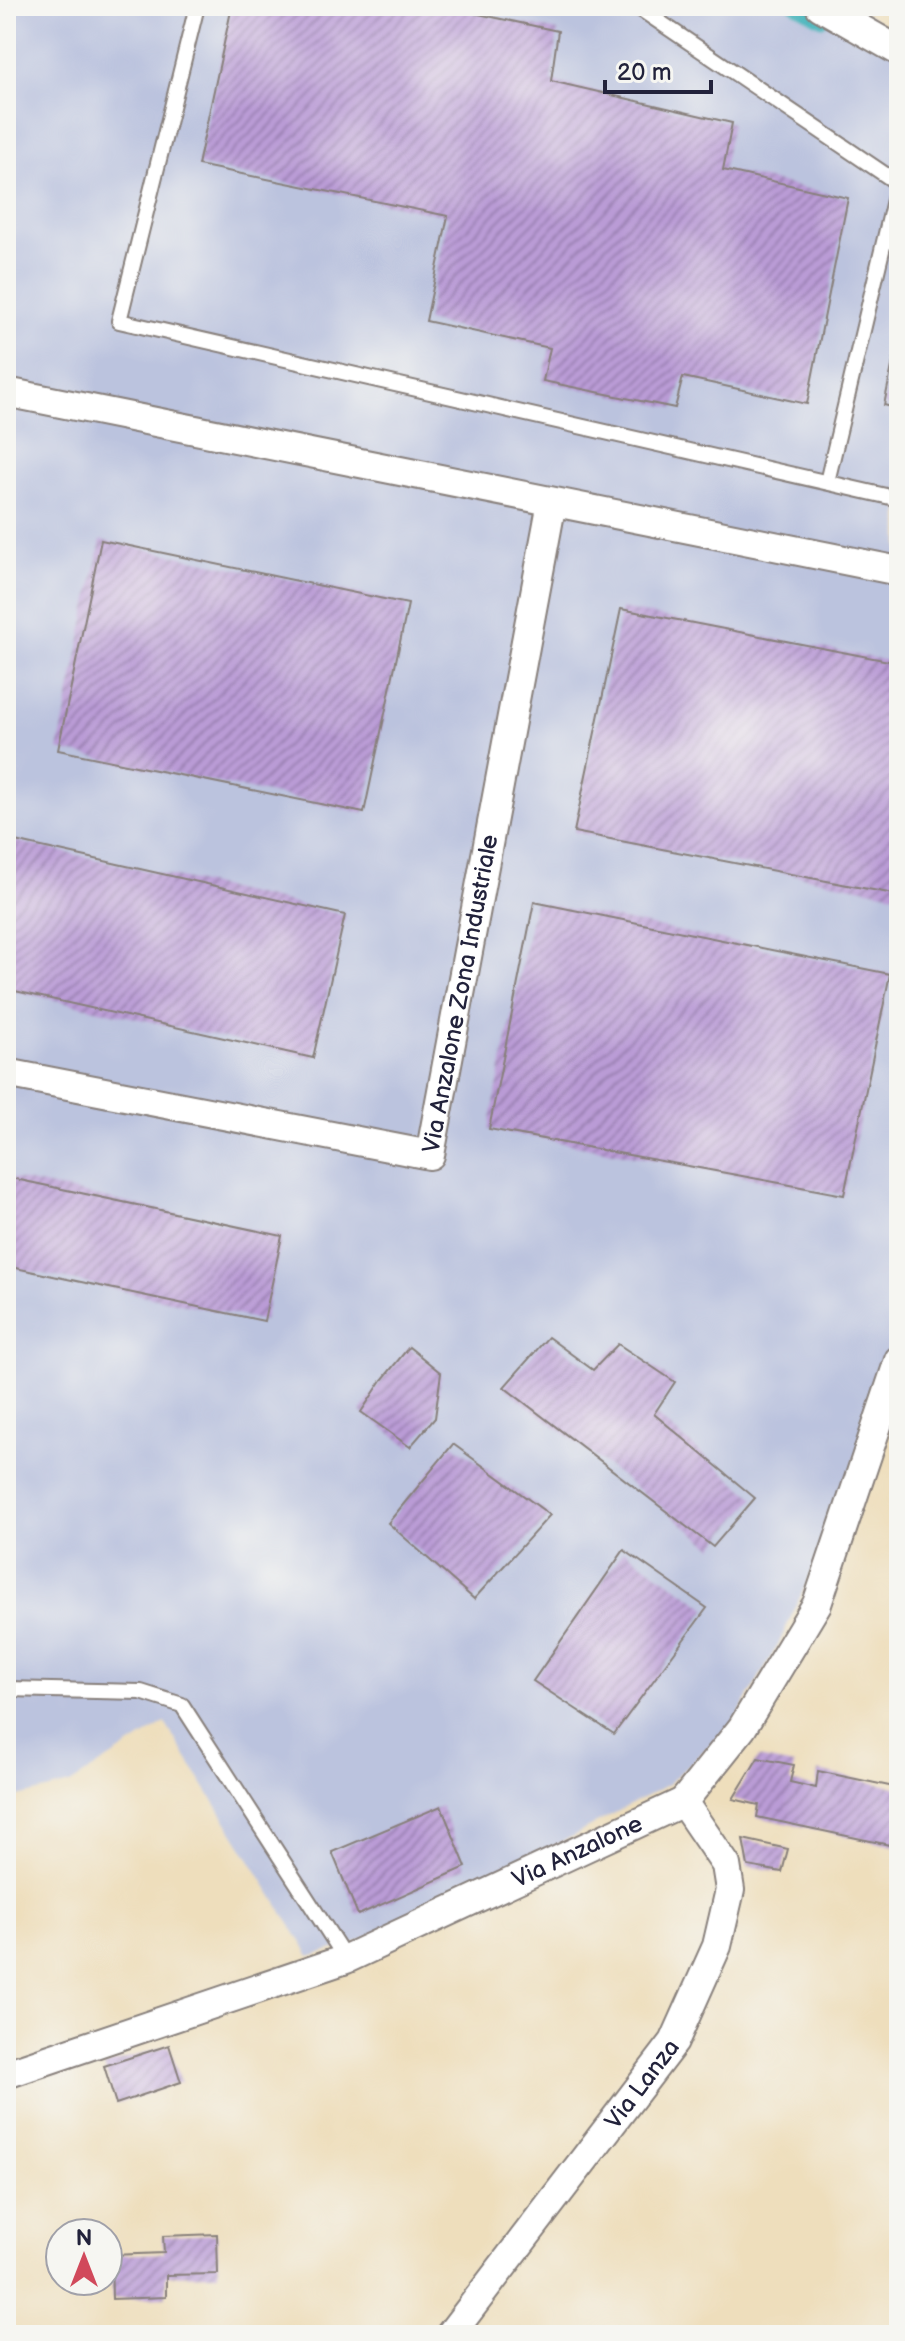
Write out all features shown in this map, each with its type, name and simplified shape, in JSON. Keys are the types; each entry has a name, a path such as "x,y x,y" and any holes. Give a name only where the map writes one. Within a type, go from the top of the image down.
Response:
{"street":[{"path":"820,6 899,51"},
{"path":"6,392 899,571"},
{"name":"Via Anzalone Zona Industriale","path":"6,1073 430,1155 552,502"},
{"name":"Via Anzalone","path":"6,2074 346,1959 683,1802 742,1728 817,1604 899,1360"},
{"name":"Via Lanza","path":"450,2335 674,2042 711,1960 730,1890 726,1865 683,1802"}],"lane":[{"path":"197,6 119,321 899,499"},
{"path":"636,6 898,184 827,482"},
{"path":"6,1689 141,1692 182,1705 346,1959"}],"shaded area":[{"path":"6,6 854,6 899,34 899,1324 835,1521 780,1641 733,1724 668,1784 478,1888 354,1943 310,1956 165,1723 70,1784 6,1800"}],"building":[{"path":"232,6 441,6 558,31 551,81 732,123 723,170 848,198 807,404 683,377 675,408 543,381 550,348 426,321 448,216 198,165"},
{"path":"896,347 899,347 899,409 884,405"},
{"path":"101,540 408,604 364,813 58,750"},
{"path":"621,609 899,663 899,895 574,832"},
{"path":"6,839 345,915 313,1058 6,989"},
{"path":"534,902 890,974 844,1195 489,1129"},
{"path":"6,1177 282,1236 264,1321 6,1266"},
{"path":"548,1337 593,1370 618,1344 675,1382 654,1414 755,1498 713,1547 504,1387"},
{"path":"409,1347 441,1373 435,1418 410,1447 361,1412"},
{"path":"453,1444 550,1515 474,1599 388,1523"},
{"path":"624,1550 707,1608 614,1734 533,1681"},
{"path":"758,1758 794,1765 790,1782 816,1788 818,1771 899,1788 899,1847 757,1817 759,1805 733,1799"},
{"path":"441,1806 466,1867 358,1915 332,1852"},
{"path":"743,1839 788,1849 782,1872 748,1866"},
{"path":"169,2045 181,2082 116,2104 104,2066"},
{"path":"217,2234 218,2274 166,2275 166,2297 112,2299 124,2297 124,2255 164,2253 163,2236"}],"waterway":[{"path":"794,6 822,21"}]}
